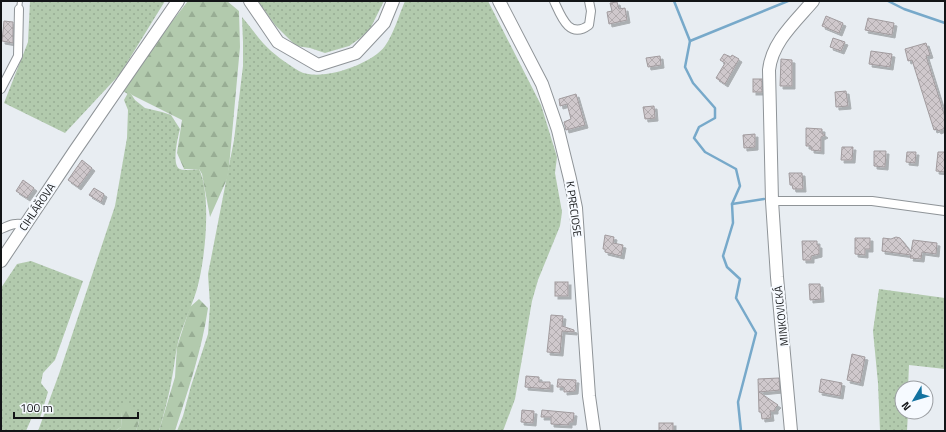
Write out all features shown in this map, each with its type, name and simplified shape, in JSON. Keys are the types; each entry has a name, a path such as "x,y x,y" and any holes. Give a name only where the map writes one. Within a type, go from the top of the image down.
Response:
{"street":[{"name":"CIHLÁŘOVA","path":"1,261 178,1"},
{"path":"250,1 278,42 318,65 356,53 384,24 393,1"},
{"name":"K PRECIOSE","path":"499,1 542,84 558,130 570,180 576,208 589,396 594,431"},
{"path":"554,1 562,18 568,26 576,31 583,30 589,25 591,11 589,1"},
{"name":"MINKOVICKÁ","path":"791,431 777,277 772,201 770,62 777,44 813,1"},
{"path":"1,89 18,56 20,5"},
{"path":"772,201 872,201 945,211"},
{"path":"1,228 19,223 25,225"}],"green space":[{"path":"30,1 165,1 120,74 65,133 4,103 28,42"},
{"path":"188,1 227,1 239,11 240,47 229,167 227,179 210,217 202,174 199,169 184,169 177,153 182,120 132,95 129,92 128,94 119,89"},
{"path":"258,1 384,1 370,29 359,39 349,46 325,53 310,48 296,46 275,25"},
{"path":"405,1 488,1 541,105 557,157 555,173 562,212 560,226 538,280 532,301 515,399 503,431 177,431 208,334 210,305 208,274 234,140 243,66 242,17 263,43 280,58 299,71 319,75 345,70 358,65 378,53 385,46 391,35"},
{"path":"129,91 135,100 145,108 171,115 180,129 176,150 177,167 184,170 199,169 203,180 205,195 206,228 203,262 195,296 176,351 171,385 165,411 159,431 136,431 139,421 122,412 121,427 115,431 38,431 59,374 115,206 127,138 128,110 124,100"},
{"path":"31,261 83,281 55,360 43,373 41,383 48,392 40,418 32,417 26,431 1,431 1,288 17,264"},
{"path":"879,289 945,298 945,369 909,365 908,380 894,380 894,420 908,420 907,431 880,431 878,383 873,331"},
{"path":"199,299 208,308 202,339 190,385 175,431 159,431 175,377 177,347 190,307"},
{"path":"124,402 134,412 139,421 136,431 115,431 121,427 122,412 119,407"}],"building":[{"path":"617,2 619,9 625,8 627,20 609,24 607,12 612,11 610,3"},
{"path":"826,16 843,23 839,33 822,26"},
{"path":"868,18 894,23 892,35 865,30"},
{"path":"4,21 13,22 13,43 2,41"},
{"path":"833,38 845,42 841,51 830,47"},
{"path":"926,43 930,55 926,56 945,117 945,128 938,131 937,129 934,130 912,60 908,61 905,49"},
{"path":"871,51 892,54 890,67 869,64"},
{"path":"724,54 731,57 732,55 739,59 725,84 716,78 725,63 720,60"},
{"path":"660,56 661,65 648,67 646,58"},
{"path":"781,59 792,60 792,86 780,86"},
{"path":"753,79 762,79 762,92 753,92"},
{"path":"846,91 848,106 836,107 835,92"},
{"path":"576,94 585,125 566,130 564,122 571,119 567,104 560,106 559,99"},
{"path":"654,106 655,118 645,119 643,107"},
{"path":"806,128 822,129 822,133 825,135 821,137 821,151 811,150 811,146 806,146"},
{"path":"755,134 755,147 744,148 743,135"},
{"path":"842,147 853,147 852,160 841,160"},
{"path":"874,151 886,151 885,167 874,166"},
{"path":"907,152 916,152 915,163 906,162"},
{"path":"938,152 945,152 945,172 936,171"},
{"path":"82,160 92,168 78,187 68,180"},
{"path":"789,173 802,173 803,189 793,189 792,185 790,185"},
{"path":"23,180 34,188 27,198 16,191"},
{"path":"94,188 104,194 101,202 89,195"},
{"path":"605,235 614,237 613,243 623,245 621,256 605,252 605,249 603,249"},
{"path":"896,237 900,238 911,252 913,240 937,243 936,254 922,252 921,259 910,258 911,255 882,251 883,238 891,239"},
{"path":"855,238 870,238 870,249 865,249 865,255 855,254"},
{"path":"802,241 817,241 817,245 819,245 819,254 811,256 811,260 803,260"},
{"path":"555,282 568,282 568,296 555,296"},
{"path":"809,284 820,284 821,299 810,300"},
{"path":"551,315 563,316 562,326 574,330 574,332 562,331 560,353 547,352"},
{"path":"852,354 865,357 860,383 847,380"},
{"path":"526,376 539,377 539,382 550,382 550,389 525,387"},
{"path":"779,378 780,390 759,392 778,405 775,408 775,411 770,411 771,418 762,419 761,412 759,412 758,379"},
{"path":"558,379 576,380 575,391 564,392 564,387 557,387"},
{"path":"821,379 842,383 840,396 819,392"},
{"path":"522,410 534,411 533,423 521,422"},
{"path":"542,410 574,413 573,422 569,422 569,425 551,424 551,417 541,417"},
{"path":"659,423 673,423 673,431 659,431"}],"waterway":[{"path":"674,1 690,41 685,67 693,83 715,108 715,118 699,127 694,138 705,152 736,169 740,186 732,204 733,223 723,256 727,267 740,279 736,298 756,333 738,402 741,431"},
{"path":"690,41 788,1"},
{"path":"888,1 904,9 945,23"},
{"path":"732,204 764,199"}]}
